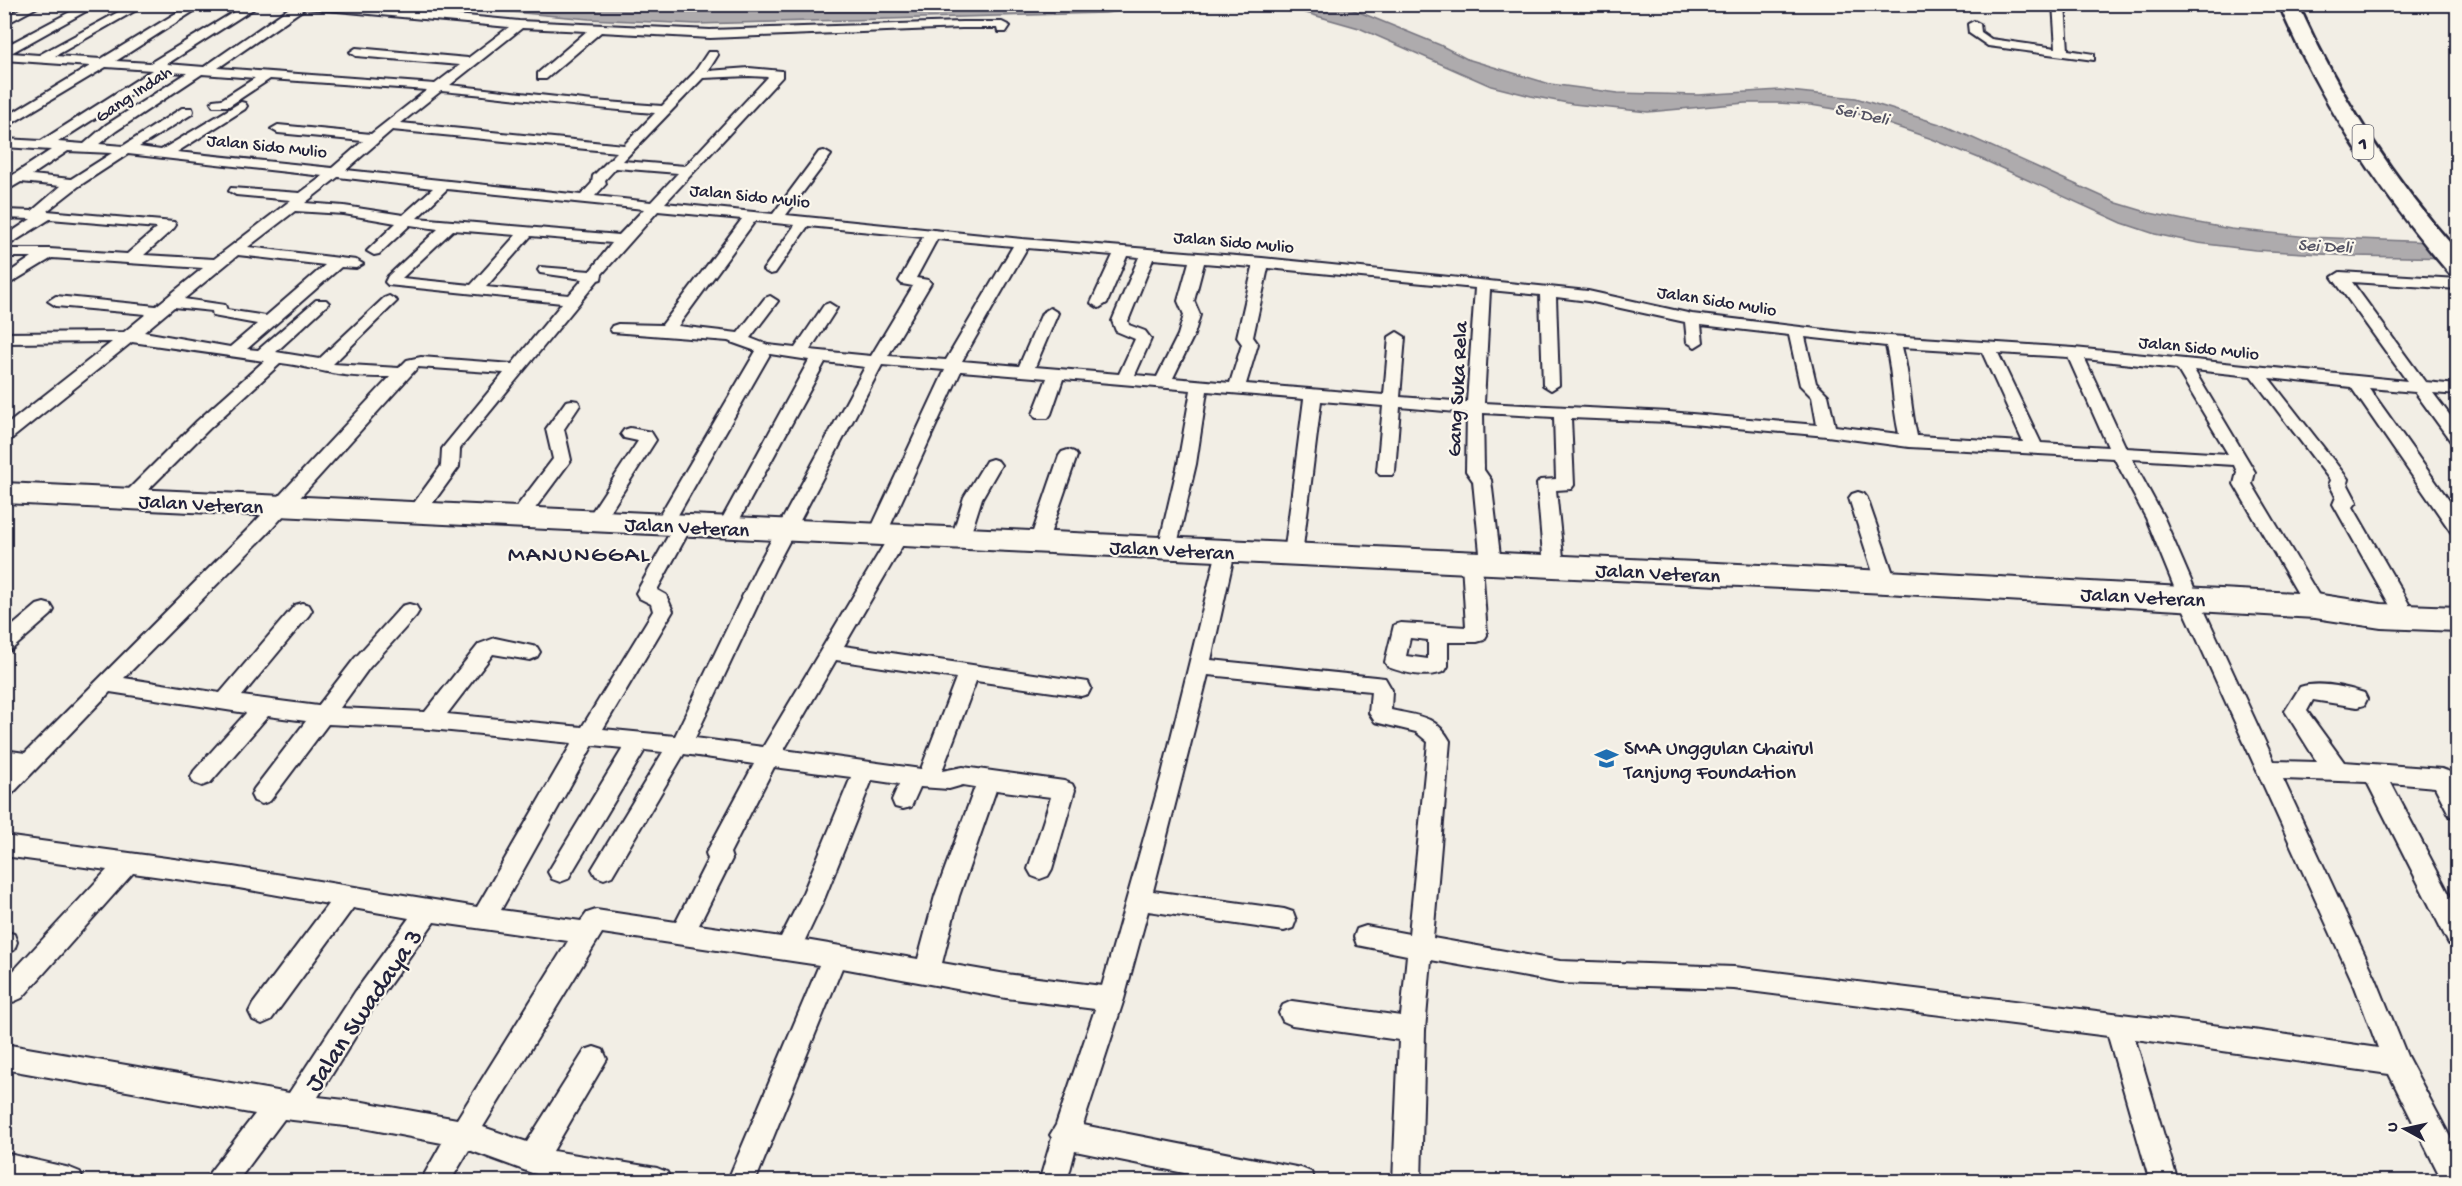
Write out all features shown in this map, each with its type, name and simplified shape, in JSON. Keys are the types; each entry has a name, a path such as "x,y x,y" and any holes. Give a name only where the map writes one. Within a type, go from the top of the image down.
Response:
{"highway":[{"name":"1","path":"2288,4 2318,65 2354,128 2401,200 2457,268"},
{"name":"1","path":"2310,4 2346,78 2391,150"},
{"path":"2417,187 2457,238"}],"main road":[{"name":"Jalan Veteran","path":"4,493 1886,582 2189,598 2327,607 2381,616 2457,619"},
{"name":"Jalan Veteran","path":"2327,607 2369,603 2457,606"}],"street":[{"path":"4,22 38,4"},
{"path":"6,56 94,4"},
{"path":"41,59 142,4"},
{"path":"4,124 200,4"},
{"path":"44,145 256,4"},
{"path":"296,4 519,24 710,34 995,25 1004,26 1002,30"},
{"path":"2059,4 2062,53"},
{"name":"Gang Indah","path":"88,147 111,128 302,5"},
{"path":"4,436 52,400 217,264 336,172 374,138 519,24"},
{"path":"1974,24 1975,33 1988,42 2090,57"},
{"path":"542,76 598,28"},
{"path":"356,52 472,62"},
{"path":"586,198 599,184 599,176 629,149 699,75 712,55"},
{"path":"6,56 486,91 593,105 666,110"},
{"path":"415,514 450,467 451,449 624,240 778,74 749,72 699,75"},
{"path":"217,103 225,103 268,74"},
{"path":"164,154 218,123 241,106"},
{"path":"42,216 37,214 40,209 74,183 187,111"},
{"path":"389,126 629,149"},
{"path":"278,129 374,138"},
{"name":"Jalan Sido Mulio","path":"4,143 126,150 1022,243 1262,262 1588,296 1692,319 1893,342 2073,353 2457,390"},
{"path":"4,157 26,144"},
{"path":"4,188 67,145"},
{"path":"777,218 824,155"},
{"path":"613,164 690,170"},
{"path":"19,178 74,183"},
{"path":"374,251 445,184"},
{"path":"236,191 405,220 526,233 624,240"},
{"path":"4,214 169,225 131,258"},
{"path":"670,330 670,324 752,215"},
{"path":"4,244 42,216"},
{"path":"770,270 805,220"},
{"path":"450,225 393,279 393,282 575,300"},
{"path":"474,291 526,233"},
{"path":"604,868 680,745 784,531 874,361 923,283 907,281 933,233"},
{"path":"682,934 720,859 718,853 769,756 830,652 888,536 953,366 1022,243"},
{"path":"237,250 356,264"},
{"path":"1100,303 1122,251"},
{"path":"4,254 49,253 217,264"},
{"path":"4,283 49,253"},
{"path":"1125,378 1143,339 1139,334 1122,328 1120,321 1148,253"},
{"path":"1163,382 1186,335 1192,315 1186,301 1198,257"},
{"path":"234,352 337,262"},
{"path":"1236,389 1250,347 1245,337 1262,262"},
{"path":"545,270 596,276"},
{"path":"2457,284 2340,277 2457,438"},
{"name":"Gang Suka Rela","path":"1438,634 1477,635 1482,480 1475,471 1475,407 1483,285"},
{"path":"1548,292 1551,385"},
{"path":"321,366 389,301"},
{"path":"740,341 770,301"},
{"path":"56,302 216,307 220,308 219,313 268,321"},
{"path":"129,499 321,303"},
{"path":"799,354 829,308"},
{"path":"1025,371 1050,313"},
{"path":"1692,319 1695,342"},
{"path":"618,329 670,330 731,336 765,349 819,357 1125,378 1475,407 1669,417 1909,441 2240,460"},
{"path":"1796,332 1808,385 1820,395 1827,431"},
{"path":"4,338 144,337 234,352 311,361 321,366 343,370 403,373"},
{"path":"1386,471 1397,337"},
{"path":"1893,342 1901,375 1901,405 1909,441"},
{"path":"1987,346 2034,447"},
{"path":"483,919 663,610 659,600 646,593 673,526 765,349"},
{"path":"2073,353 2120,452 2155,518 2189,598 2367,987 2397,1063 2457,1181"},
{"path":"726,528 819,357"},
{"path":"4,788 280,507 413,363 518,369"},
{"path":"2183,365 2240,460 2246,472 2243,484 2327,607"},
{"path":"2256,372 2339,479 2338,483 2348,502 2342,502 2342,504 2398,604"},
{"path":"1042,414 1057,374"},
{"path":"2356,382 2457,527"},
{"path":"1167,549 1187,464 1200,386"},
{"path":"1293,555 1313,395"},
{"path":"518,518 562,460 555,429 572,405"},
{"path":"1554,567 1546,484 1565,485 1562,411"},
{"path":"594,522 647,440 645,436 630,434"},
{"path":"1038,543 1068,456"},
{"path":"960,539 973,497 983,484 992,465"},
{"path":"1858,498 1886,582"},
{"path":"1053,1182 1064,1135 1111,999 1139,898 1201,667 1226,551"},
{"path":"4,645 44,610"},
{"path":"225,702 302,610"},
{"path":"262,795 362,663 409,611"},
{"path":"430,721 486,649 495,646 530,652"},
{"path":"830,652 1081,688"},
{"path":"1201,667 1377,684 1382,690 1380,713 1383,716 1427,727 1437,735 1439,745 1412,1030 1407,1182"},
{"path":"903,800 921,778 969,672"},
{"path":"106,682 225,702 324,715 430,721 680,745 769,756 864,772 950,780 963,776 1064,790 1040,869"},
{"path":"2339,771 2332,766 2296,711 2307,693 2312,692 2357,699"},
{"path":"202,777 263,707"},
{"path":"560,872 639,741"},
{"path":"4,759 29,762"},
{"path":"2269,770 2339,771 2450,779 2457,809"},
{"path":"788,949 811,902 864,772"},
{"path":"2374,775 2457,936"},
{"path":"927,972 946,896 988,781"},
{"path":"4,846 233,877 428,911 587,933"},
{"path":"13,990 128,863"},
{"path":"262,1012 347,897"},
{"path":"1139,898 1284,920"},
{"name":"Jalan Swadaya 3","path":"220,1182 287,1106 428,911"},
{"path":"434,1182 596,921 835,956 1005,986 1111,999"},
{"path":"1366,937 1560,972 1734,978 2253,1042 2397,1063"},
{"path":"741,1182 835,956"},
{"path":"1292,1013 1412,1030"},
{"path":"2118,1026 2164,1182"},
{"path":"4,1056 287,1106 363,1115 463,1134 532,1159 657,1182"},
{"path":"532,1159 594,1059"},
{"path":"1064,1135 1301,1182"},
{"path":"4,1167 70,1182"}],"water":[{"path":"580,4 715,10 875,4 1162,5 1105,13 697,24 589,19 433,5"},
{"name":"Sei Deli","path":"1278,5 1342,5 1440,45 1467,59 1550,84 1618,93 1698,95 1780,90 1856,98 1946,126 2117,203 2150,213 2231,229 2309,237 2457,243 2457,258 2354,256 2255,250 2198,243 2155,234 2122,223 1932,139 1853,112 1811,105 1778,103 1745,103 1648,112 1573,104 1491,86 1359,28"}],"place":[{"name":"SMA Unggulan Chairul Tanjung Foundation","path":"1606,759"}],"district":[{"name":"MANUNGGAL","path":"579,553"}]}
